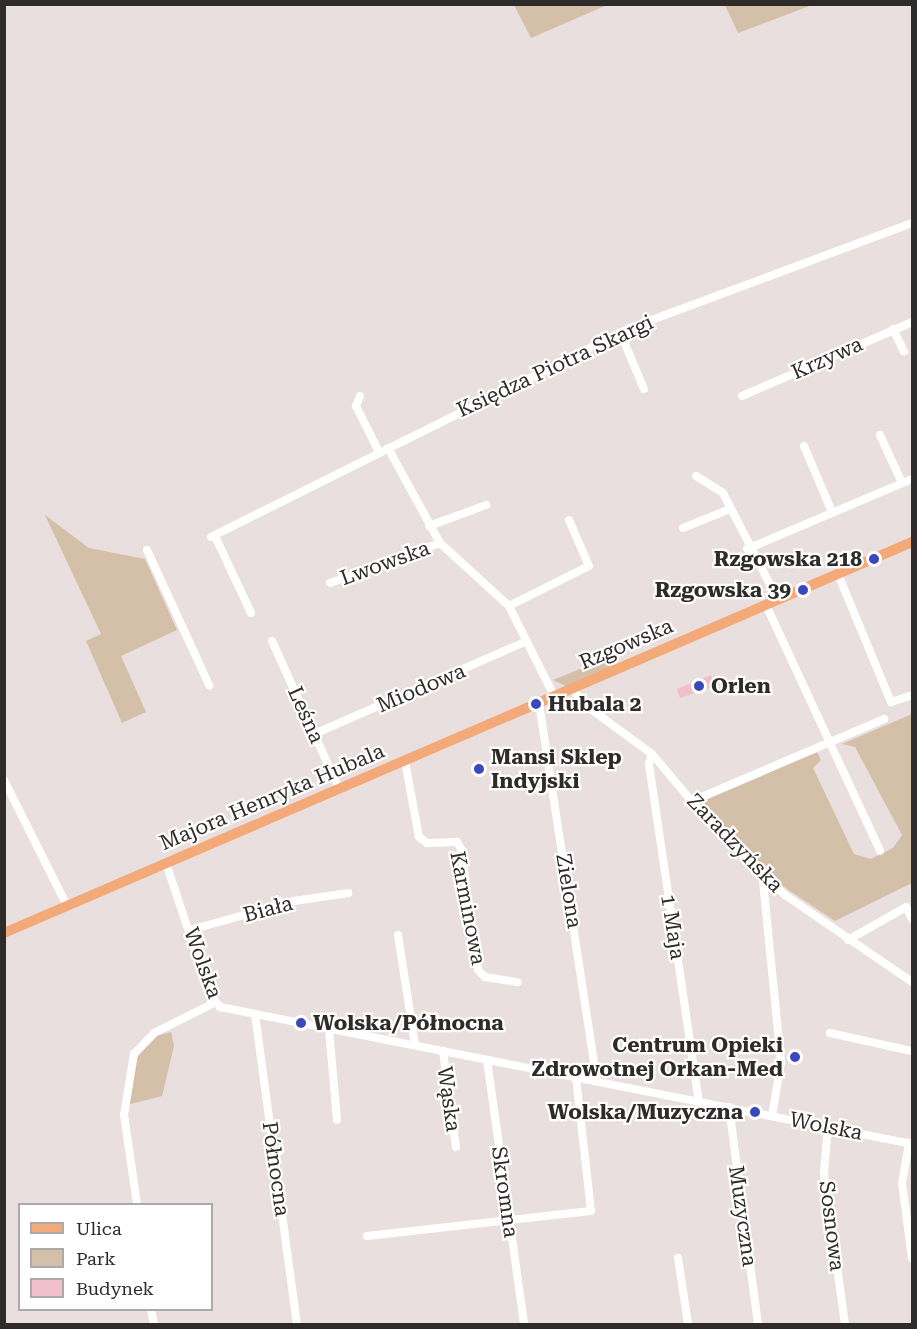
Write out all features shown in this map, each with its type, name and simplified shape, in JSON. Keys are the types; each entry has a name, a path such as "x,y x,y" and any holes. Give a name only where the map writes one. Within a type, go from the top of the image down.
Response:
{"main road":[{"name":"Rzgowska","path":"554,696 912,544"},
{"name":"Majora Henryka Hubala","path":"4,933 554,696"}],"street":[{"name":"Księdza Piotra Skargi","path":"251,613 212,536 620,333 912,223"},
{"name":"Krzywa","path":"742,396 912,322"},
{"path":"892,329 904,352"},
{"path":"620,333 644,389"},
{"path":"360,396 356,406 429,526 440,543 509,606 554,696"},
{"path":"880,435 902,483"},
{"path":"804,446 832,512"},
{"path":"696,476 723,493 747,549 778,600"},
{"path":"747,549 912,479"},
{"path":"429,526 486,505"},
{"path":"683,528 730,509"},
{"path":"509,606 589,566 569,520"},
{"name":"Lwowska","path":"330,583 440,543"},
{"path":"147,550 209,685"},
{"path":"838,574 891,702 912,695"},
{"path":"766,605 826,743 879,851"},
{"name":"Leśna","path":"272,641 339,789"},
{"name":"Miodowa","path":"314,734 527,641"},
{"name":"Zaradzyńska","path":"573,688 581,702 652,754 692,801 785,895 912,982"},
{"name":"Zielona","path":"539,703 597,1081"},
{"path":"692,801 884,719"},
{"name":"1 Maja","path":"652,754 649,764 699,1101"},
{"name":"Karminowa","path":"405,760 419,837 427,843 460,844 478,970 489,978 519,982"},
{"path":"4,780 67,906"},
{"name":"Wolska","path":"166,863 213,1003 329,1029 911,1143"},
{"path":"762,871 781,1063 772,1116"},
{"name":"Biała","path":"190,930 294,901 348,893"},
{"path":"848,940 909,906 912,919"},
{"path":"398,935 415,1045"},
{"path":"136,1203 124,1114 134,1054 154,1033 213,1003"},
{"name":"Północna","path":"255,1014 297,1324"},
{"path":"329,1029 338,1120"},
{"path":"830,1033 912,1051"},
{"name":"Wąska","path":"443,1051 456,1147"},
{"name":"Skromna","path":"488,1060 508,1223 524,1324"},
{"path":"367,1236 508,1223 591,1211 576,1077"},
{"name":"Muzyczna","path":"729,1107 758,1324"},
{"name":"Sosnowa","path":"828,1127 824,1173 844,1324"},
{"path":"911,1143 902,1183 912,1258"},
{"path":"678,1258 688,1324"}],"green space":[{"path":"514,5 607,5 531,38"},
{"path":"725,5 812,5 738,33"},
{"path":"45,515 89,548 145,559 177,630 121,656 146,712 122,723 86,641 101,634"},
{"path":"612,656 613,666 566,686 553,680"},
{"path":"912,714 912,883 835,921 781,885 714,825 699,803 817,752 821,760 813,768 854,854 871,859 893,848 902,835 855,747 842,744"},
{"path":"171,1032 174,1046 162,1096 127,1105 136,1058 156,1036"}],"building":[{"name":"Orlen","path":"711,675 715,686 680,698 677,689"}],"place":[{"name":"Rzgowska 218","path":"874,559"},
{"name":"Rzgowska 39","path":"803,590"},
{"name":"Orlen","path":"699,686"},
{"name":"Hubala 2","path":"536,704"},
{"name":"Mansi Sklep Indyjski","path":"479,769"},
{"name":"Wolska/Północna","path":"301,1023"},
{"name":"Centrum Opieki Zdrowotnej Orkan-Med","path":"795,1057"},
{"name":"Wolska/Muzyczna","path":"755,1112"}]}
